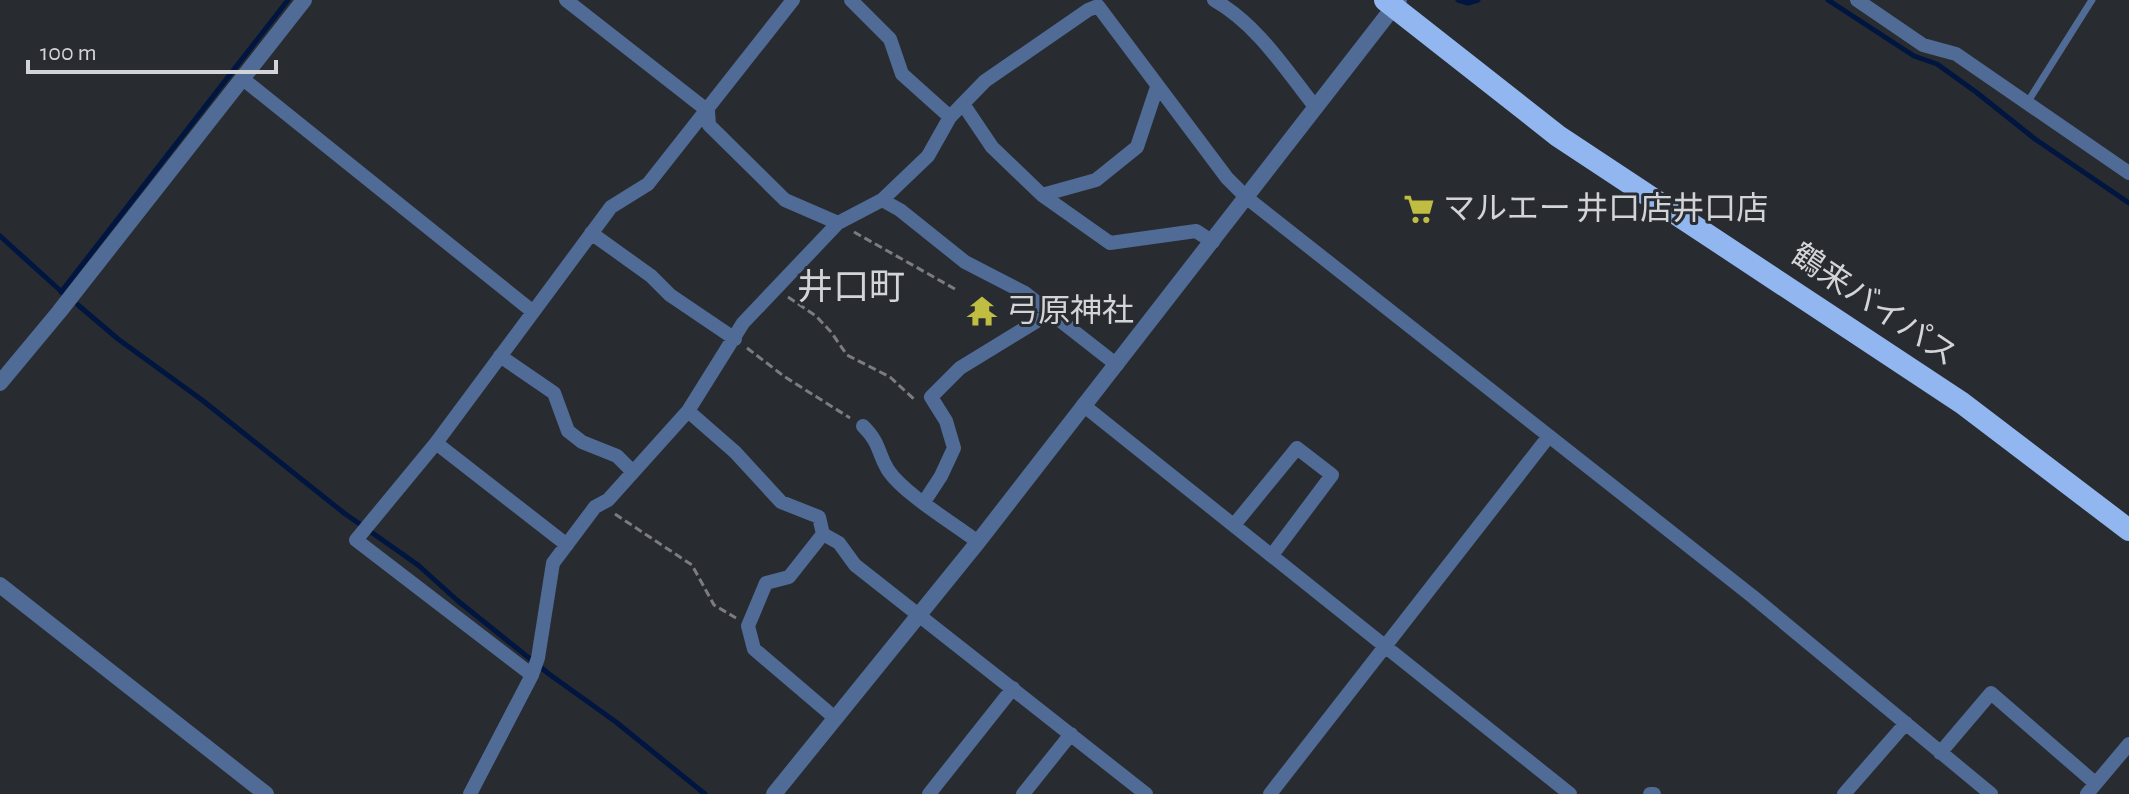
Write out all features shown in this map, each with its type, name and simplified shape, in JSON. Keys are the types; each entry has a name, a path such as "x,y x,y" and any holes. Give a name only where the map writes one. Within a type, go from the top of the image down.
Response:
{"highway":[{"name":"鶴来バイパス","path":"1393,2 1558,136 1962,403 2129,530"}],"street":[{"path":"0,383 69,300 304,0"},
{"path":"566,0 708,111 709,125 785,200 838,223"},
{"path":"534,668 356,540 436,443 611,207 648,184 793,0"},
{"path":"851,0 890,39 902,74 950,117"},
{"path":"1214,0 1236,13 1257,34 1316,108"},
{"path":"1857,0 1923,45 1956,54 2129,173"},
{"path":"774,794 1117,365 1316,108 1393,2"},
{"path":"470,794 534,668 553,563 595,507 608,500 688,411 743,323 838,223 882,200 928,156 950,117 985,81 1098,6 1227,178 1247,198 1752,596 1991,794"},
{"path":"243,79 532,311"},
{"path":"1042,195 1096,180 1137,147 1157,87"},
{"path":"963,104 992,147 1042,195 1110,243 1196,231 1213,242"},
{"path":"882,200 900,210 965,262 1025,293 1117,365"},
{"path":"591,233 651,276 670,295 735,339"},
{"path":"924,502 954,448 946,421 931,397 960,368 1050,313"},
{"path":"500,356 554,393 568,431 582,442 617,456 633,472"},
{"path":"1083,405 1570,794"},
{"path":"688,411 735,452 781,502 819,517 823,534 839,543 855,565 1071,734 1141,793"},
{"path":"863,426 876,439 887,469 924,502 978,542"},
{"path":"1270,794 1549,436"},
{"path":"436,443 567,545"},
{"path":"1234,525 1297,448 1332,475 1272,555"},
{"path":"823,534 789,577 766,583 748,626 754,649 835,718"},
{"path":"0,585 266,794"},
{"path":"929,794 1013,688"},
{"path":"1940,753 1991,693 2091,789 2129,744"},
{"path":"1844,794 1906,723"},
{"path":"1023,794 1071,734"}],"lane":[{"path":"2027,103 2092,0"}],"path":[{"path":"838,223 955,289"},
{"path":"777,286 792,301 816,316 847,355 890,377 915,402 931,397"},
{"path":"735,339 785,377 863,426"},
{"path":"608,500 616,516 692,565 714,605 748,626"}],"waterway":[{"path":"61,292 288,0"},
{"path":"1458,0 1468,3 1478,0"},
{"path":"1828,0 1914,56 1937,64 2035,139 2129,203"},
{"path":"0,236 63,293"},
{"path":"78,305 344,513 418,565 549,674 616,722 705,794"}],"place":[{"name":"マルエー 井口店井口店","path":"1419,209"},
{"name":"弓原神社","path":"982,311"}],"district":[{"name":"井口町","path":"851,288"}]}
